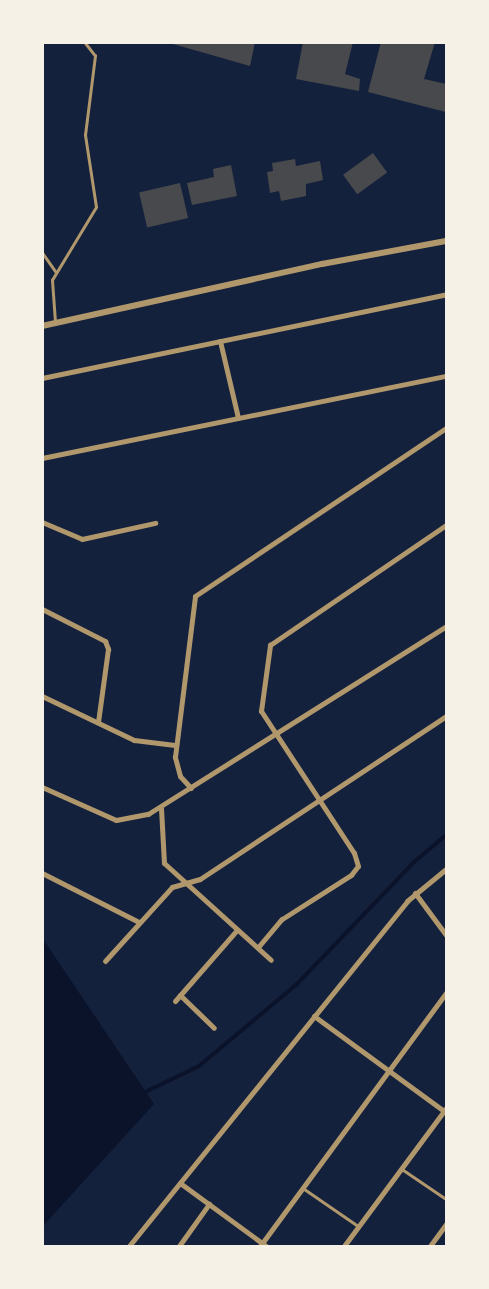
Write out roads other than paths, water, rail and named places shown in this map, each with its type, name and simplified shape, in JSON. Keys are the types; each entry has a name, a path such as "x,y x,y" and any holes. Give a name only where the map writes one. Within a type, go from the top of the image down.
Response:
{"street":[{"path":"42,326 322,264 446,241"},
{"path":"42,378 446,294"},
{"path":"220,341 238,418"},
{"path":"42,458 446,376"},
{"path":"191,788 175,765 175,744 195,596 446,428"},
{"path":"42,522 82,539 155,523"},
{"path":"258,946 282,919 351,876 358,860 274,734 260,706 272,641 446,525"},
{"path":"42,609 105,641 108,649 98,722"},
{"path":"42,786 116,820 161,808 274,734 446,626"},
{"path":"42,696 134,740 175,744"},
{"path":"105,961 172,887 184,882 200,879 446,716"},
{"path":"161,808 164,863 236,931 258,946 271,960"},
{"path":"129,1246 415,893 446,869"},
{"path":"42,873 139,922"},
{"path":"415,893 446,935"},
{"path":"175,1000 236,931"},
{"path":"180,1183 263,1246 303,1188 446,993"},
{"path":"180,995 214,1028"},
{"path":"314,1016 445,1109 344,1246"},
{"path":"179,1246 209,1204"},
{"path":"430,1246 446,1224"}],"lane":[{"path":"55,324 52,290 56,272 96,207 85,135 95,56 84,42"},
{"path":"42,252 56,272"},
{"path":"402,1169 446,1198"},
{"path":"303,1188 359,1226"}],"water":[{"path":"43,939 154,1104 42,1226"}],"waterway":[{"path":"143,1093 199,1066 297,984 414,862 446,835"}]}
